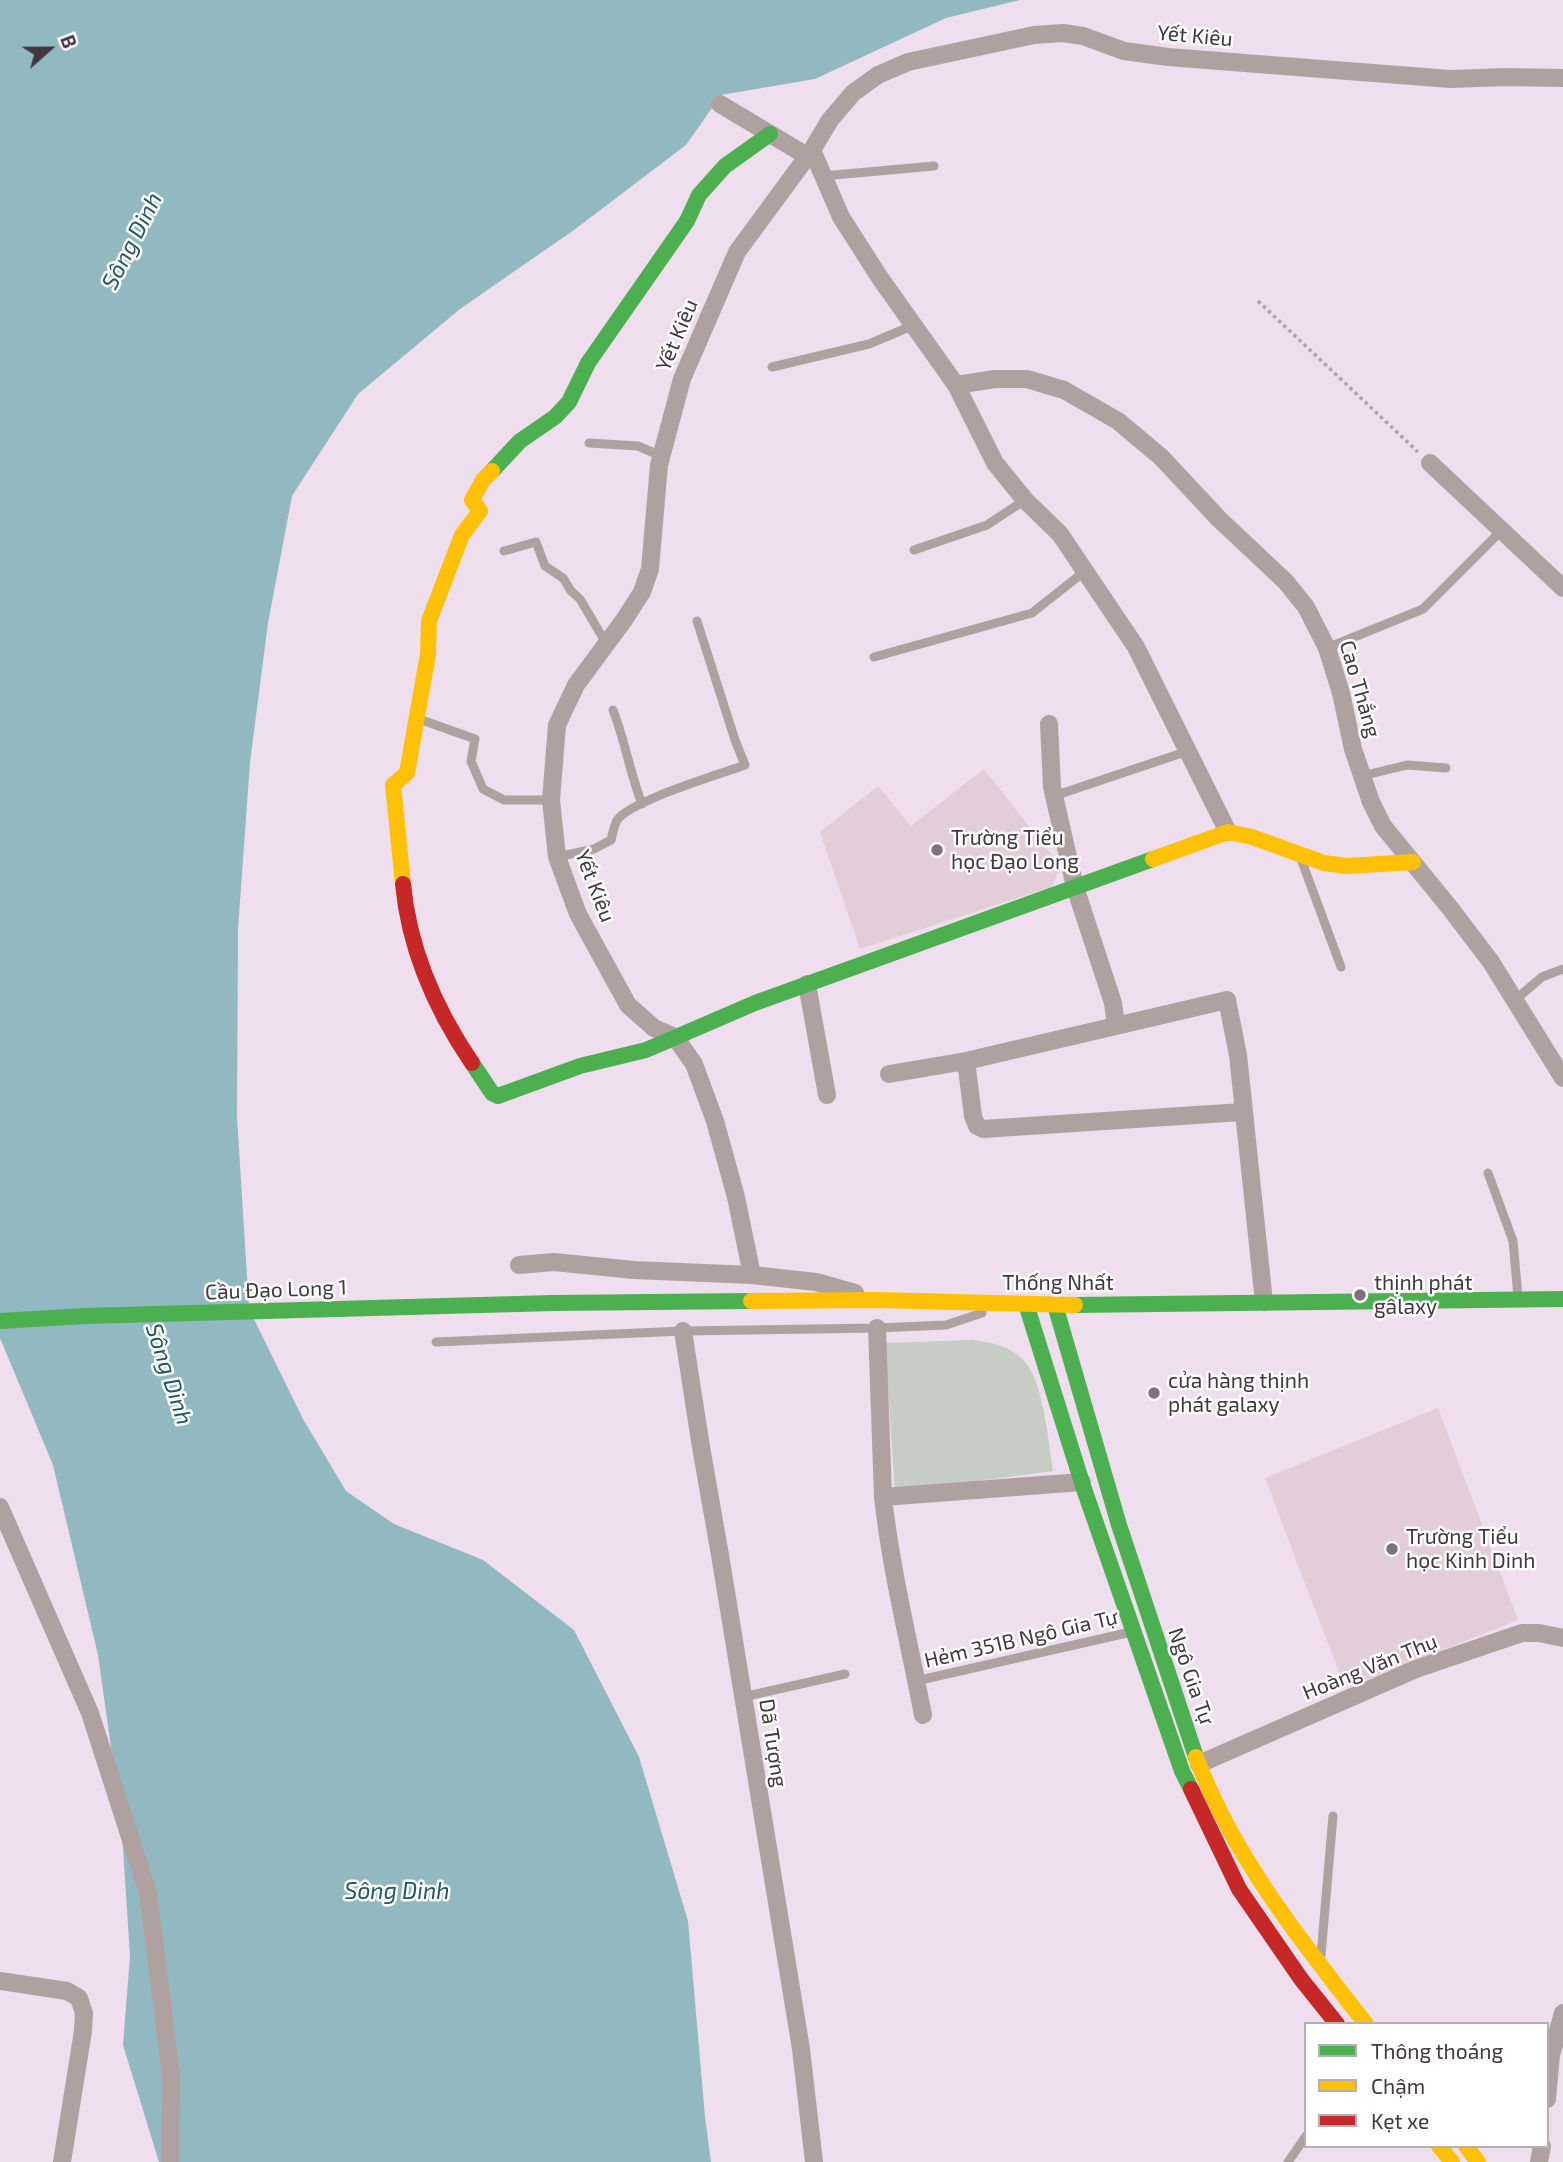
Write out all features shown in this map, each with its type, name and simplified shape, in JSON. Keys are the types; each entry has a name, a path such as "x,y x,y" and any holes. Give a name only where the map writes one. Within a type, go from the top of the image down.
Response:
{"main road":[{"path":"770,134 725,166 699,195 673,243 589,363 569,402 555,417 520,441 483,480 472,500 480,510 463,535 429,621 428,654 407,773 393,785 405,908 416,952 434,997 465,1053 492,1093 498,1096 580,1066 646,1051 755,1003 1228,832 1252,837 1324,863 1347,866 1412,862"},
{"name":"Thống Nhất","path":"553,1303 878,1300 1055,1305 1563,1299"},
{"name":"Cầu Đạo Long 1","path":"0,1321 98,1315 553,1303"},
{"name":"Ngô Gia Tự","path":"1026,1304 1120,1596 1182,1771 1239,1889 1301,1979 1336,2022"},
{"name":"Ngô Gia Tự","path":"1055,1305 1139,1589 1199,1764 1214,1799 1245,1857 1279,1911 1364,2022"},
{"path":"1082,1482 1104,1475"},
{"path":"1120,1596 1139,1589"},
{"path":"1182,1771 1199,1764"},
{"path":"1301,1979 1320,1964"},
{"path":"1440,2148 1452,2162"}],"street":[{"name":"Yết Kiêu","path":"752,1275 736,1197 715,1121 694,1064 675,1037 654,1028 628,1005 603,963 578,914 557,857 551,800 557,724 576,685 642,592 650,569 661,456 681,379 737,252 831,120 853,93 877,75 908,62 1034,35 1063,33 1083,36 1124,51 1168,58 1450,79 1563,78"},
{"path":"720,104 770,134 809,153 823,176 841,217 880,278 956,384 995,463 1025,499 1060,534 1136,647 1228,832"},
{"name":"Cao Thắng","path":"956,384 995,379 1027,379 1064,390 1118,421 1161,457 1219,519 1286,582 1306,607 1327,648 1341,693 1353,749 1371,802 1383,825 1491,962 1563,1078"},
{"path":"1430,463 1561,582"},
{"path":"1049,724 1054,796 1075,887 1113,1003 1116,1025"},
{"path":"807,984 827,1095"},
{"path":"889,1074 966,1061 1227,1000 1238,1055 1264,1302"},
{"path":"966,1061 973,1116 977,1126 983,1129 1242,1112"},
{"path":"519,1265 554,1262 634,1270 752,1275 816,1282 878,1300"},
{"path":"877,1328 883,1497 891,1562 923,1715"},
{"name":"Dã Tượng","path":"683,1331 801,2049 814,2162"},
{"path":"883,1497 1082,1482"},
{"path":"0,1507 90,1713 148,1894 171,2075 170,2162"},
{"name":"Hoàng Văn Thụ","path":"1199,1764 1416,1670 1522,1633 1563,1638"},
{"path":"0,1981 67,1991 79,1998 84,2013 83,2031 62,2162"},
{"path":"1549,2077 1551,2055 1563,2013"}],"lane":[{"path":"823,176 934,166"},
{"path":"772,367 869,344 914,325"},
{"path":"589,443 638,446 661,456"},
{"path":"914,550 987,525 1025,499"},
{"path":"1327,648 1423,609 1502,530"},
{"path":"504,551 536,542 545,566 563,578 571,592 580,599 606,643"},
{"path":"874,657 1032,613 1084,571"},
{"path":"557,857 594,849 611,840 616,821 628,809 745,765 698,621"},
{"path":"613,710 624,738 631,774 642,804"},
{"path":"417,719 475,738 471,761 483,789 504,800 551,800"},
{"path":"1054,796 1188,751"},
{"path":"1362,776 1407,765 1447,768"},
{"path":"1299,854 1341,967"},
{"path":"1514,1000 1542,977 1563,969"},
{"path":"1488,1173 1513,1241 1519,1299"},
{"path":"436,1342 683,1331 946,1325 1007,1304"},
{"name":"Hẻm 351B Ngô Gia Tự","path":"916,1681 1133,1631"},
{"path":"743,1697 845,1674"},
{"path":"1320,1964 1333,1816"},
{"path":"1288,2162 1304,2139"}],"path":[{"path":"1258,301 1430,463"}],"shaded area":[{"name":"Trường Tiểu học Đạo Long","path":"984,769 1061,867 1051,887 860,949 820,832 878,786 911,826"},
{"path":"971,1340 1007,1349 1025,1362 1037,1384 1041,1399 1053,1471 895,1492 885,1343"},
{"name":"Trường Tiểu học Kinh Dinh","path":"1438,1408 1518,1620 1345,1688 1265,1478"}],"water":[{"name":"Sông Dinh","path":"0,0 1020,0 946,18 815,79 721,95 686,145 574,230 460,309 358,394 292,496 268,623 250,762 238,929 237,1117 249,1309 303,1419 346,1491 394,1524 483,1560 574,1630 639,1757 688,1921 711,2162 159,2162 123,2045 130,1956 121,1818 98,1655 53,1465 0,1338"}],"traffic: fast":[{"path":"492,471 520,441 555,417 569,402 588,363 687,221 699,195 725,166 770,134"},
{"path":"472,1063 492,1093 498,1096 580,1066 646,1050 755,1003 1153,859"},
{"path":"1075,1305 1563,1299"},
{"path":"0,1321 85,1316 553,1303 751,1301"},
{"path":"1026,1304 1083,1486 1182,1771 1191,1789"},
{"path":"1055,1305 1119,1525 1196,1757"}],"traffic: slow":[{"path":"403,884 393,785 407,773 428,654 429,621 462,535 480,511 472,500 483,480 492,471"},
{"path":"1153,859 1228,832 1252,837 1324,863 1347,866 1413,862"},
{"path":"751,1301 878,1300 1075,1305"},
{"path":"1196,1757 1211,1793 1249,1863 1293,1929 1364,2022"},
{"path":"1441,2148 1452,2162"},
{"path":"1468,2148 1478,2162"}],"traffic: jam":[{"path":"403,884 411,932 426,978 447,1022 472,1063"},
{"path":"1191,1789 1239,1889 1301,1979 1335,2022"}],"place":[{"name":"Trường Tiểu học Đạo Long","path":"937,850"},
{"name":"thịnh phát gâlaxy","path":"1360,1295"},
{"name":"cửa hàng thịnh phát galaxy","path":"1154,1393"},
{"name":"Trường Tiểu học Kinh Dinh","path":"1392,1549"}]}
